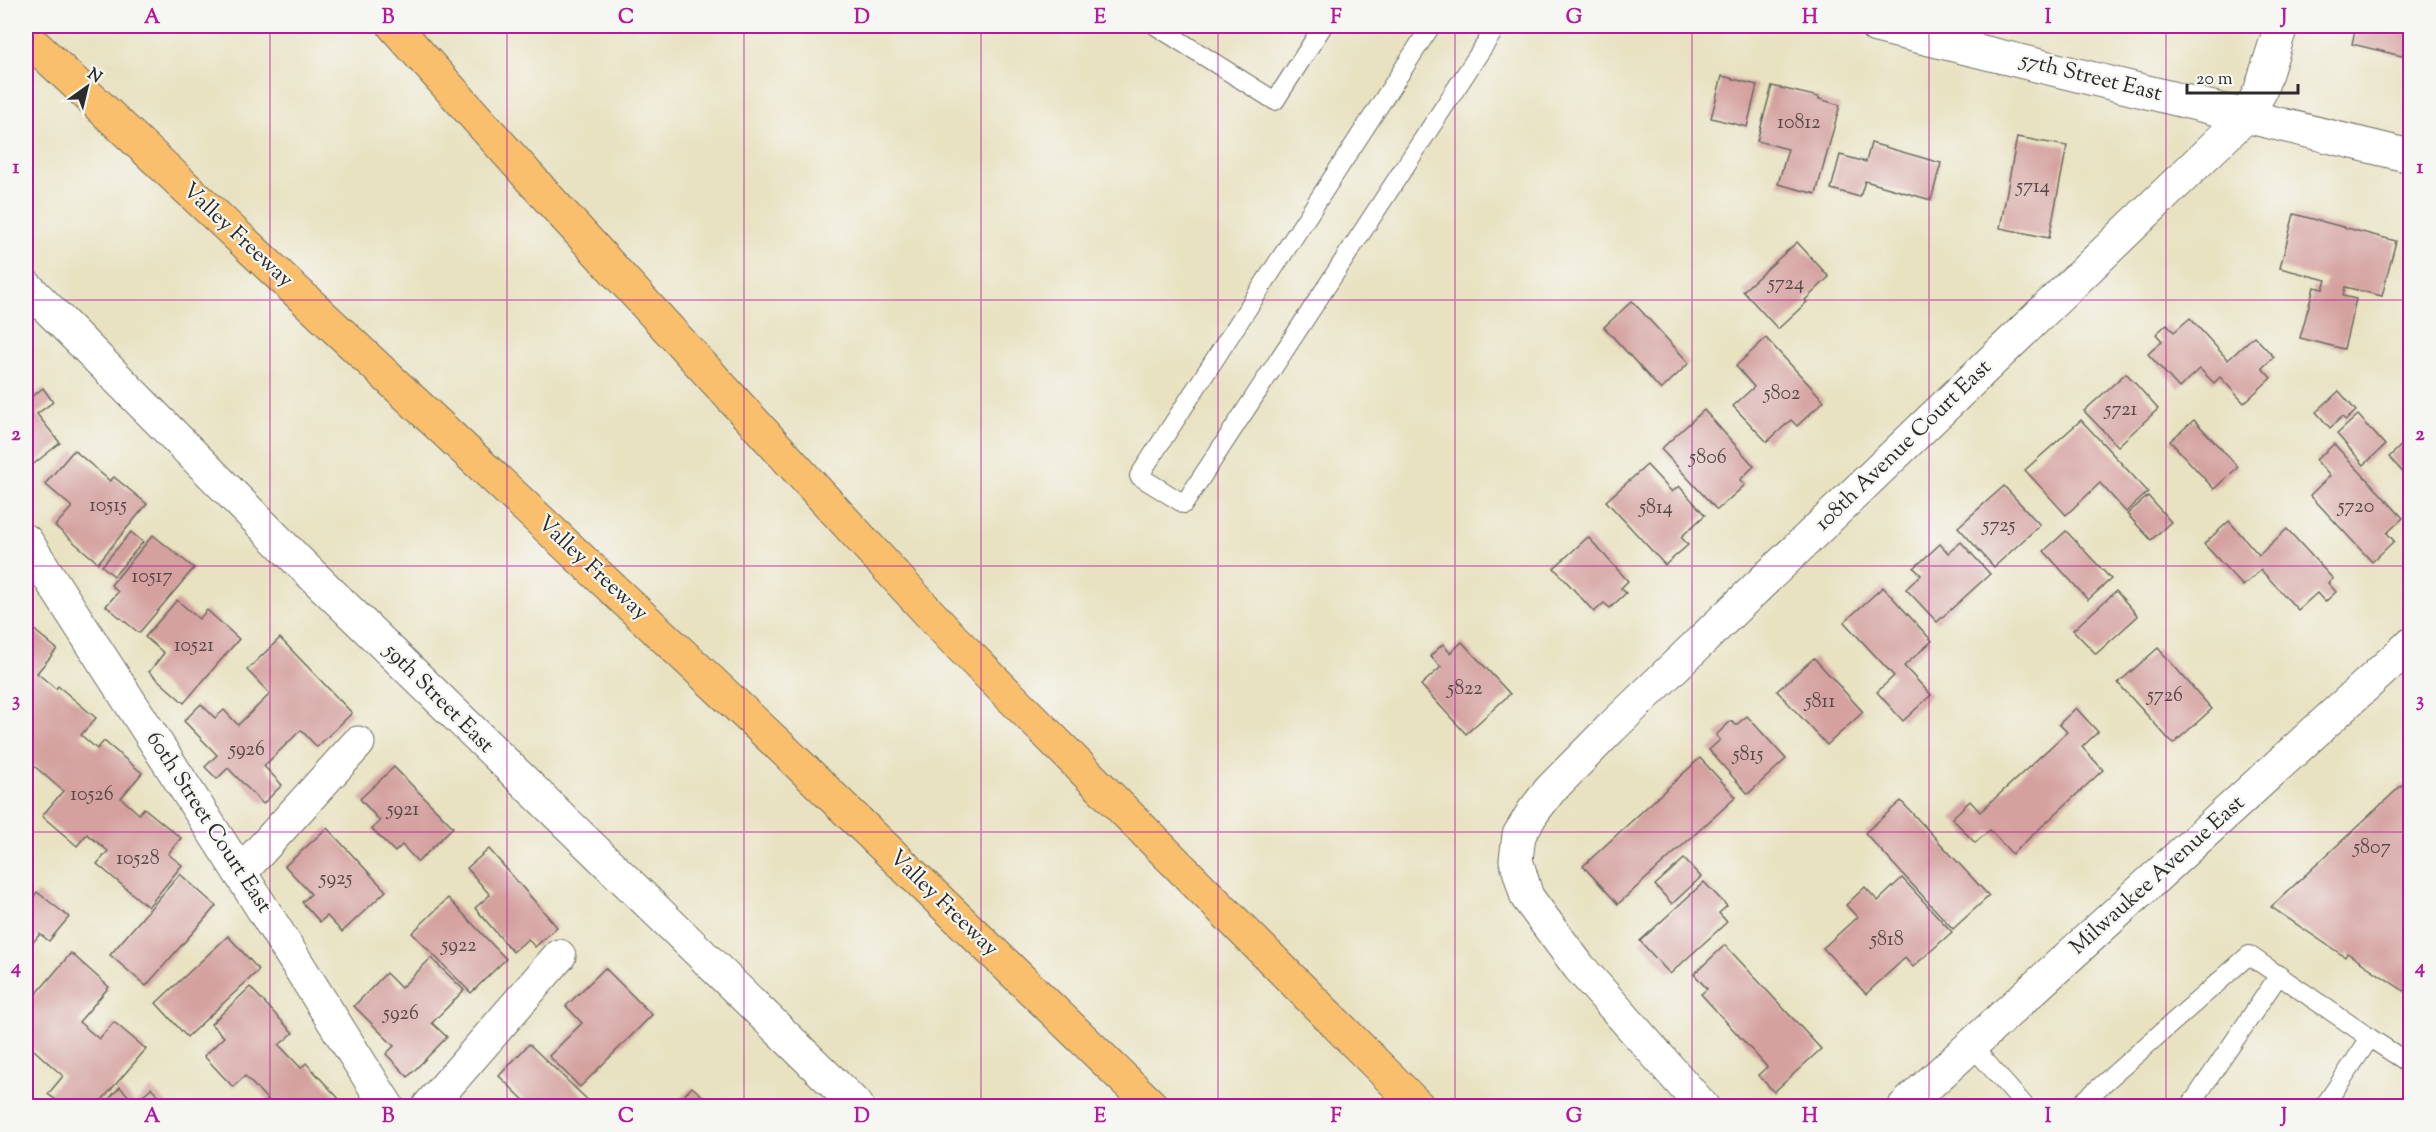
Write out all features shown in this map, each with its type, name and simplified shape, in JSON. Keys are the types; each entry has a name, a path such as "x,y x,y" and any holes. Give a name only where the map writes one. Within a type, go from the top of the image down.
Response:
{"highway":[{"path":"394,26 549,199 953,639 1418,1107"},
{"name":"Valley Freeway","path":"26,37 783,749 1152,1107"}],"street":[{"name":"57th Street East","path":"1876,26 2410,156"},
{"name":"108th Avenue Court East","path":"1702,1107 1579,967 1527,897 1516,860 1519,835 1550,790 1581,759 2246,116 2260,92 2282,26"},
{"name":"59th Street East","path":"26,286 308,571 857,1107"},
{"name":"60th Street Court East","path":"26,541 240,873 387,1107"},
{"name":"Milwaukee Avenue East","path":"1905,1107 2410,645"},
{"path":"240,873 358,743"},
{"path":"429,1107 559,956"}],"lane":[{"path":"1156,26 1275,101 1323,26"},
{"path":"1431,26 1139,476 1184,504 1497,26"},
{"path":"2078,1107 2249,955 2410,1064"},
{"path":"2190,1107 2279,975"},
{"path":"2324,1107 2370,1038"},
{"path":"1972,1046 2025,1107"}],"building":[{"path":"2356,26 2410,26 2410,58 2352,44"},
{"path":"1722,76 1757,85 1747,127 1711,118"},
{"path":"1772,86 1819,97 1819,99 1840,105 1816,194 1778,184 1788,149 1757,141"},
{"path":"2017,137 2067,146 2049,238 2000,228"},
{"path":"1871,143 1941,163 1931,200 1865,181 1860,197 1831,189 1840,155 1866,162"},
{"path":"2294,214 2396,241 2382,296 2345,287 2343,296 2356,299 2344,349 2300,338 2314,287 2323,289 2326,280 2280,268"},
{"path":"1797,242 1829,277 1778,329 1743,291"},
{"path":"1632,301 1689,363 1661,390 1604,327"},
{"path":"2190,318 2228,360 2254,336 2274,357 2262,368 2271,378 2244,403 2220,377 2214,383 2200,369 2179,388 2148,354 2162,341 2156,334 2167,324 2174,332"},
{"path":"1766,338 1824,401 1797,426 1791,420 1767,442 1733,406 1754,387 1736,366"},
{"path":"2126,373 2158,409 2118,446 2084,411"},
{"path":"43,388 53,402 37,414 60,443 26,470 26,392 30,398"},
{"path":"2339,391 2356,411 2346,420 2342,417 2330,428 2316,412"},
{"path":"1704,410 1754,466 1740,480 1745,485 1717,510 1661,449"},
{"path":"2358,415 2385,445 2364,465 2337,434"},
{"path":"2081,420 2148,492 2126,512 2100,483 2066,515 2025,470"},
{"path":"2194,420 2238,467 2214,489 2170,441"},
{"path":"2410,437 2410,480 2389,457"},
{"path":"2334,444 2403,518 2387,533 2394,541 2372,562 2310,495 2330,476 2316,460"},
{"path":"74,450 110,481 114,477 147,504 98,563 55,526 72,507 45,484"},
{"path":"1647,465 1672,492 1679,486 1705,515 1681,537 1688,545 1665,565 1606,501"},
{"path":"2004,486 2040,525 1994,567 1958,527"},
{"path":"2148,496 2171,522 2151,540 2127,514"},
{"path":"2229,521 2259,555 2287,529 2333,579 2328,583 2336,592 2325,602 2317,593 2298,610 2261,570 2243,586 2204,544"},
{"path":"2066,531 2111,579 2088,600 2044,551"},
{"path":"131,532 143,542 114,576 102,566"},
{"path":"153,535 194,568 139,633 106,606 118,592 111,585"},
{"path":"1588,537 1628,581 1621,588 1626,593 1610,608 1604,603 1594,612 1554,568"},
{"path":"1961,542 1990,574 1937,622 1906,589 1921,575 1914,568 1940,544 1948,553"},
{"path":"1883,587 1932,641 1904,666 1931,695 1903,721 1877,692 1894,676 1844,622"},
{"path":"2116,591 2138,616 2096,654 2073,630"},
{"path":"177,600 199,619 207,610 239,639 184,703 149,672 164,653 145,637"},
{"path":"26,623 57,649 37,673 56,689 58,686 96,718 81,735 97,749 104,741 142,773 121,798 139,814 144,808 181,838 168,854 182,865 148,907 97,864 108,851 87,834 77,846 42,816 63,791 26,759"},
{"path":"280,638 352,713 317,747 301,730 264,766 282,785 263,804 228,768 217,779 205,767 217,755 184,721 201,704 215,718 224,710 238,725 270,694 247,670"},
{"path":"1462,642 1510,694 1466,734 1421,685 1441,667 1430,656 1443,644 1450,653"},
{"path":"2158,648 2212,709 2173,744 2118,683"},
{"path":"1814,658 1863,712 1827,745 1777,691"},
{"path":"2076,708 2098,732 2082,747 2103,770 2012,854 1990,830 1975,843 1952,818 1970,801 1980,812 2067,732 2059,724"},
{"path":"1747,716 1786,759 1748,794 1709,750 1720,740 1716,735 1731,721 1736,725"},
{"path":"1700,758 1736,797 1618,904 1583,866"},
{"path":"394,767 453,827 418,862 402,845 395,852 372,829 380,821 360,799"},
{"path":"2403,784 2410,790 2410,995 2347,953 2345,957 2271,907"},
{"path":"1901,801 1989,896 1953,929 1865,833"},
{"path":"327,828 386,891 342,932 327,916 320,922 302,902 311,894 285,866"},
{"path":"489,849 557,927 535,947 528,939 513,952 475,908 490,895 467,868"},
{"path":"1684,859 1701,877 1672,904 1655,885"},
{"path":"180,874 216,906 146,986 110,955"},
{"path":"1902,878 1952,932 1913,967 1905,958 1866,994 1823,948 1857,917 1846,905 1865,887 1878,901"},
{"path":"1704,882 1727,906 1719,913 1727,922 1670,974 1640,941"},
{"path":"37,892 69,917 49,941 40,934 26,951 26,907"},
{"path":"448,898 506,959 471,993 412,933"},
{"path":"228,936 259,970 187,1037 156,1003"},
{"path":"1725,945 1821,1049 1774,1092 1758,1075 1767,1067 1701,994 1707,989 1694,974"},
{"path":"71,953 109,987 79,1022 99,1039 114,1022 146,1049 97,1106 64,1106 48,1094 63,1076 26,1043 26,1006"},
{"path":"431,958 464,990 432,1023 447,1037 408,1077 386,1054 394,1046 354,1006 386,973 401,988"},
{"path":"605,968 652,1015 580,1087 549,1056 582,1023 566,1006"},
{"path":"250,987 293,1033 279,1045 301,1068 306,1063 341,1101 336,1106 260,1106 268,1100 245,1076 233,1087 204,1056 224,1037 211,1024"},
{"path":"529,1044 594,1106 530,1106 499,1076"},
{"path":"120,1087 135,1103 151,1088 170,1106 102,1106"},
{"path":"692,1087 714,1106 674,1106"}]}
